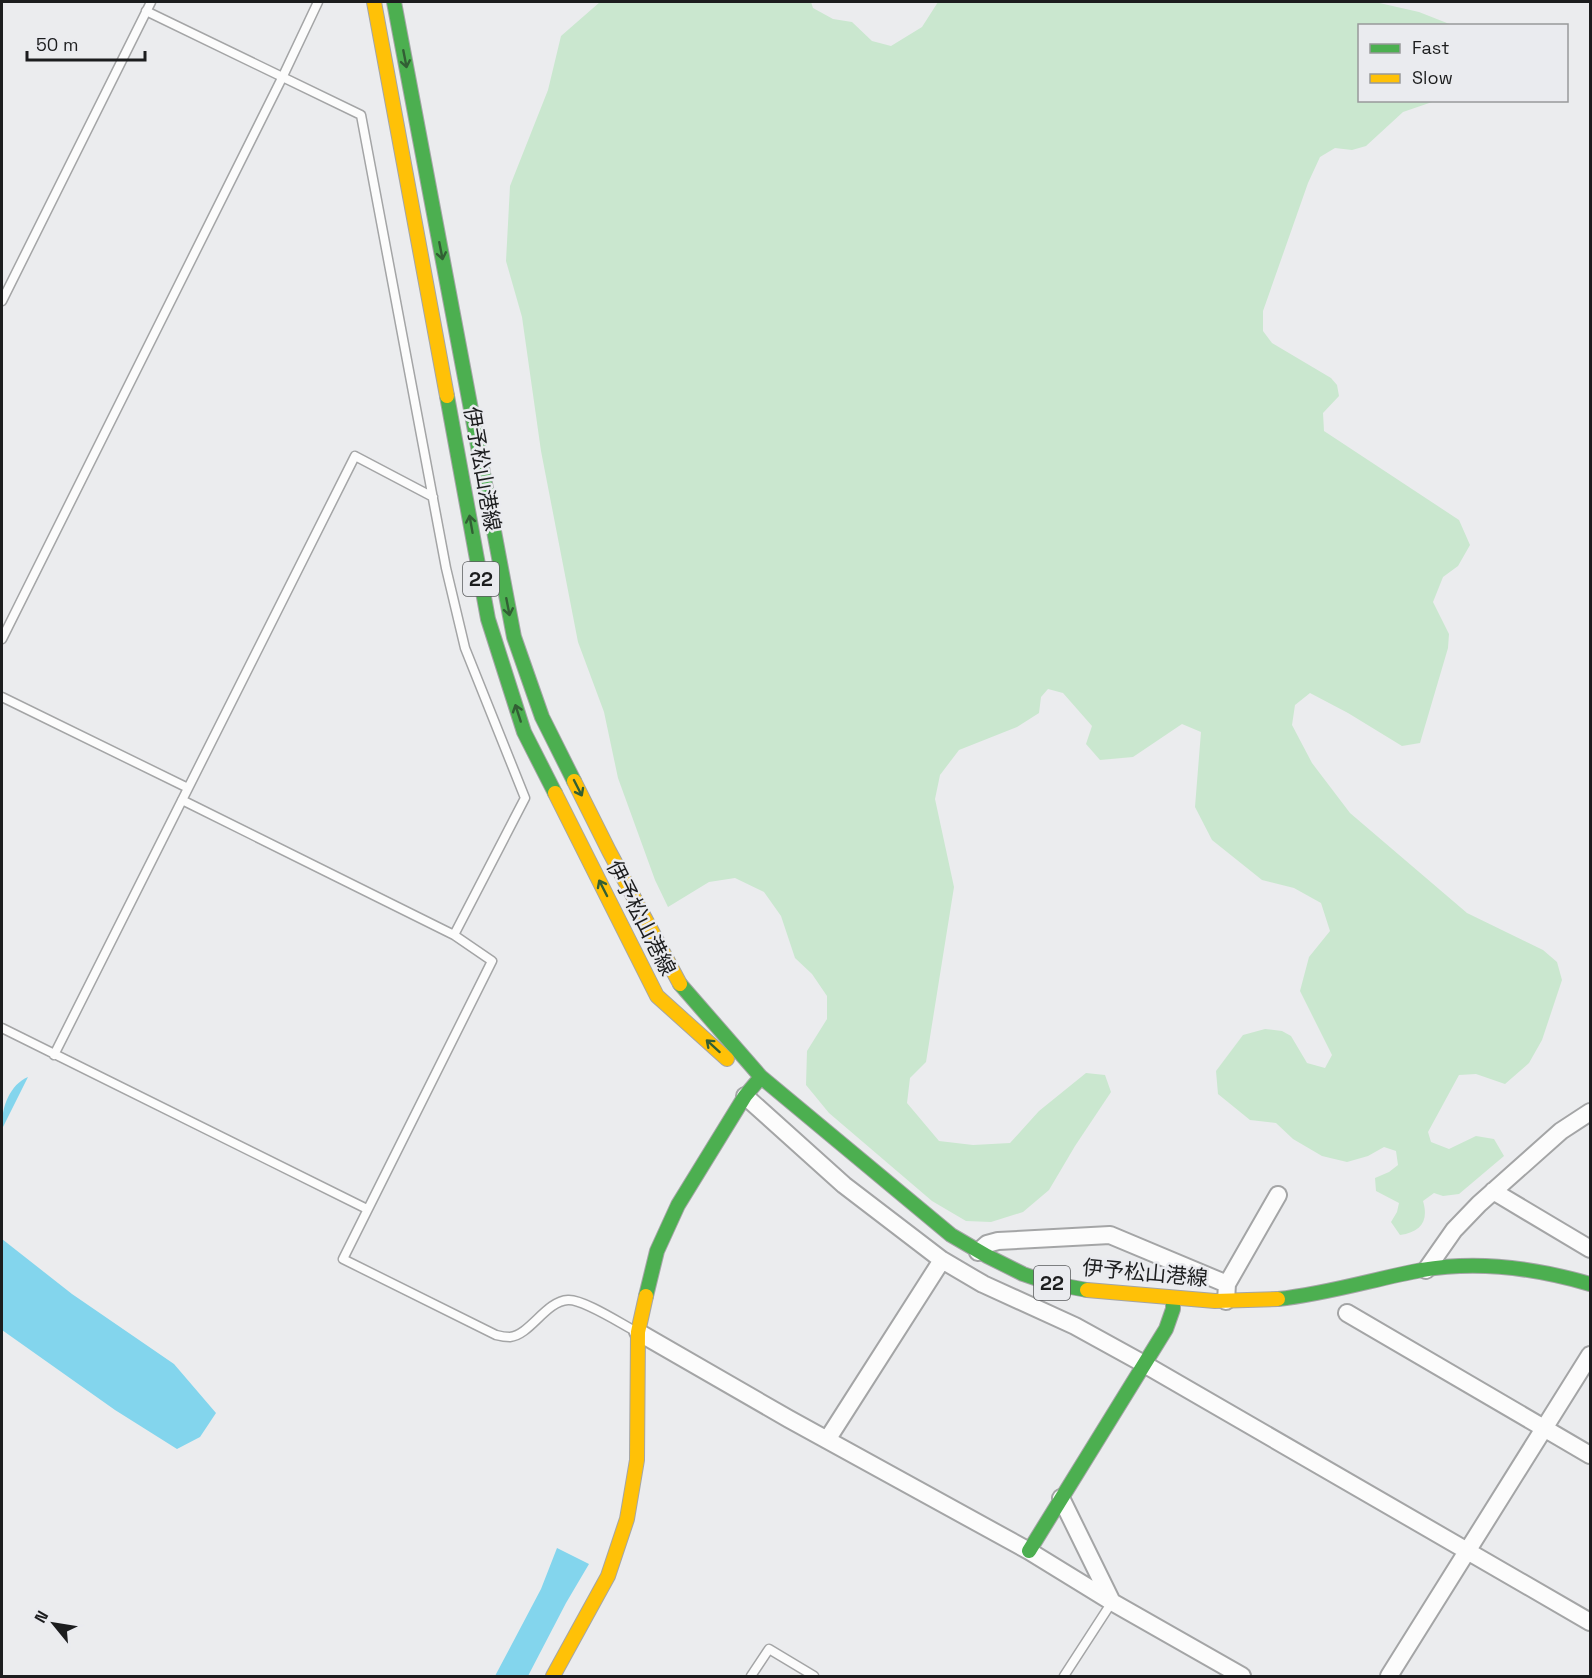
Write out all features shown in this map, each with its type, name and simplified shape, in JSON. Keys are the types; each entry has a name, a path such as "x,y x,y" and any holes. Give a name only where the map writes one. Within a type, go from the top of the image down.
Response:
{"main road":[{"name":"伊予松山港線","path":"374,2 488,619 524,732 657,996 738,1069 761,1077"},
{"name":"伊予松山港線","path":"394,2 514,638 542,717 609,851 681,985 761,1077 951,1235 978,1252 1021,1273 1060,1285 1081,1290 1173,1298 1227,1292 1288,1298 1426,1270 1467,1266 1518,1268 1590,1284"},
{"path":"553,1677 608,1576 627,1519 637,1460 638,1332 657,1251 678,1206 745,1096 761,1077"},
{"path":"1029,1551 1170,1319 1173,1298"}],"street":[{"path":"745,1096 844,1185 942,1260 983,1284 1075,1326 1144,1364 1590,1622"},
{"path":"1426,1270 1454,1230 1493,1191 1561,1131 1590,1112"},
{"path":"1493,1191 1590,1249"},
{"path":"978,1252 987,1244 998,1242 1105,1234 1160,1254 1227,1292 1278,1195"},
{"path":"827,1440 942,1260"},
{"path":"1347,1313 1590,1455"},
{"path":"638,1332 827,1440 1029,1551 1242,1677"},
{"path":"1389,1677 1590,1355"},
{"path":"1061,1498 1112,1602"}],"lane":[{"path":"2,301 151,2"},
{"path":"2,639 318,2"},
{"path":"146,11 361,115 446,568 465,648 525,798 454,935"},
{"path":"54,1055 355,456 433,497"},
{"path":"2,697 188,788"},
{"path":"182,800 454,935 492,961 342,1259 496,1335 512,1337 558,1302 569,1300 581,1303 638,1332"},
{"path":"2,1028 367,1209"},
{"path":"1065,1677 1112,1602"},
{"path":"751,1677 769,1648 814,1677"}],"green space":[{"path":"600,2 811,2 813,8 833,19 852,22 872,41 891,46 922,27 938,2 1375,2 1419,12 1449,24 1358,24 1358,102 1432,102 1403,112 1366,146 1352,150 1335,148 1320,157 1308,183 1263,311 1263,331 1272,343 1331,378 1337,385 1339,396 1323,413 1324,431 1459,520 1470,545 1458,566 1443,577 1433,602 1449,634 1448,648 1420,743 1402,746 1310,693 1295,705 1292,725 1312,763 1350,813 1467,913 1543,950 1557,962 1562,980 1542,1040 1529,1063 1505,1084 1476,1074 1459,1075 1428,1132 1431,1142 1449,1149 1476,1136 1494,1139 1504,1156 1459,1194 1443,1196 1434,1193 1423,1201 1424,1220 1418,1228 1400,1235 1391,1222 1399,1203 1376,1191 1375,1178 1398,1165 1396,1151 1384,1147 1368,1156 1347,1162 1322,1156 1293,1139 1276,1123 1250,1120 1218,1094 1216,1071 1243,1035 1265,1029 1282,1031 1291,1036 1307,1063 1325,1068 1332,1055 1300,991 1309,957 1330,931 1321,903 1294,888 1262,880 1212,840 1195,807 1201,732 1182,724 1133,757 1100,760 1086,744 1092,726 1063,693 1048,689 1041,697 1039,713 1017,727 959,750 940,775 935,799 954,887 926,1062 910,1078 907,1103 939,1141 973,1145 1010,1143 1039,1111 1086,1073 1105,1075 1111,1092 1049,1190 1023,1212 991,1222 966,1221 932,1201 829,1113 806,1085 807,1051 827,1019 827,996 812,974 795,958 781,916 764,892 735,878 709,882 668,907 655,880 618,778 604,712 578,642 541,451 522,317 506,261 510,186 548,90 561,36"}],"water":[{"path":"28,1077 2,1129 3,1114 11,1092"},
{"path":"2,1239 72,1294 174,1364 216,1413 200,1437 177,1449 115,1410 2,1330"},
{"path":"557,1548 589,1564 528,1676 495,1676 541,1589"}],"traffic: fast":[{"path":"394,2 514,637 542,717 574,781"},
{"path":"447,396 488,619 524,732 555,793"},
{"path":"680,984 761,1077 951,1235 1023,1274 1049,1283 1087,1290"},
{"path":"646,1296 657,1251 678,1205 745,1096 761,1077"},
{"path":"1278,1299 1443,1267 1507,1267 1590,1284"},
{"path":"1029,1551 1166,1329 1173,1309 1173,1298"}],"traffic: slow":[{"path":"374,2 447,396"},
{"path":"574,781 680,984"},
{"path":"555,793 657,996 727,1059"},
{"path":"1087,1290 1215,1301 1278,1299"},
{"path":"553,1676 608,1576 627,1519 637,1460 638,1332 646,1296"}]}
